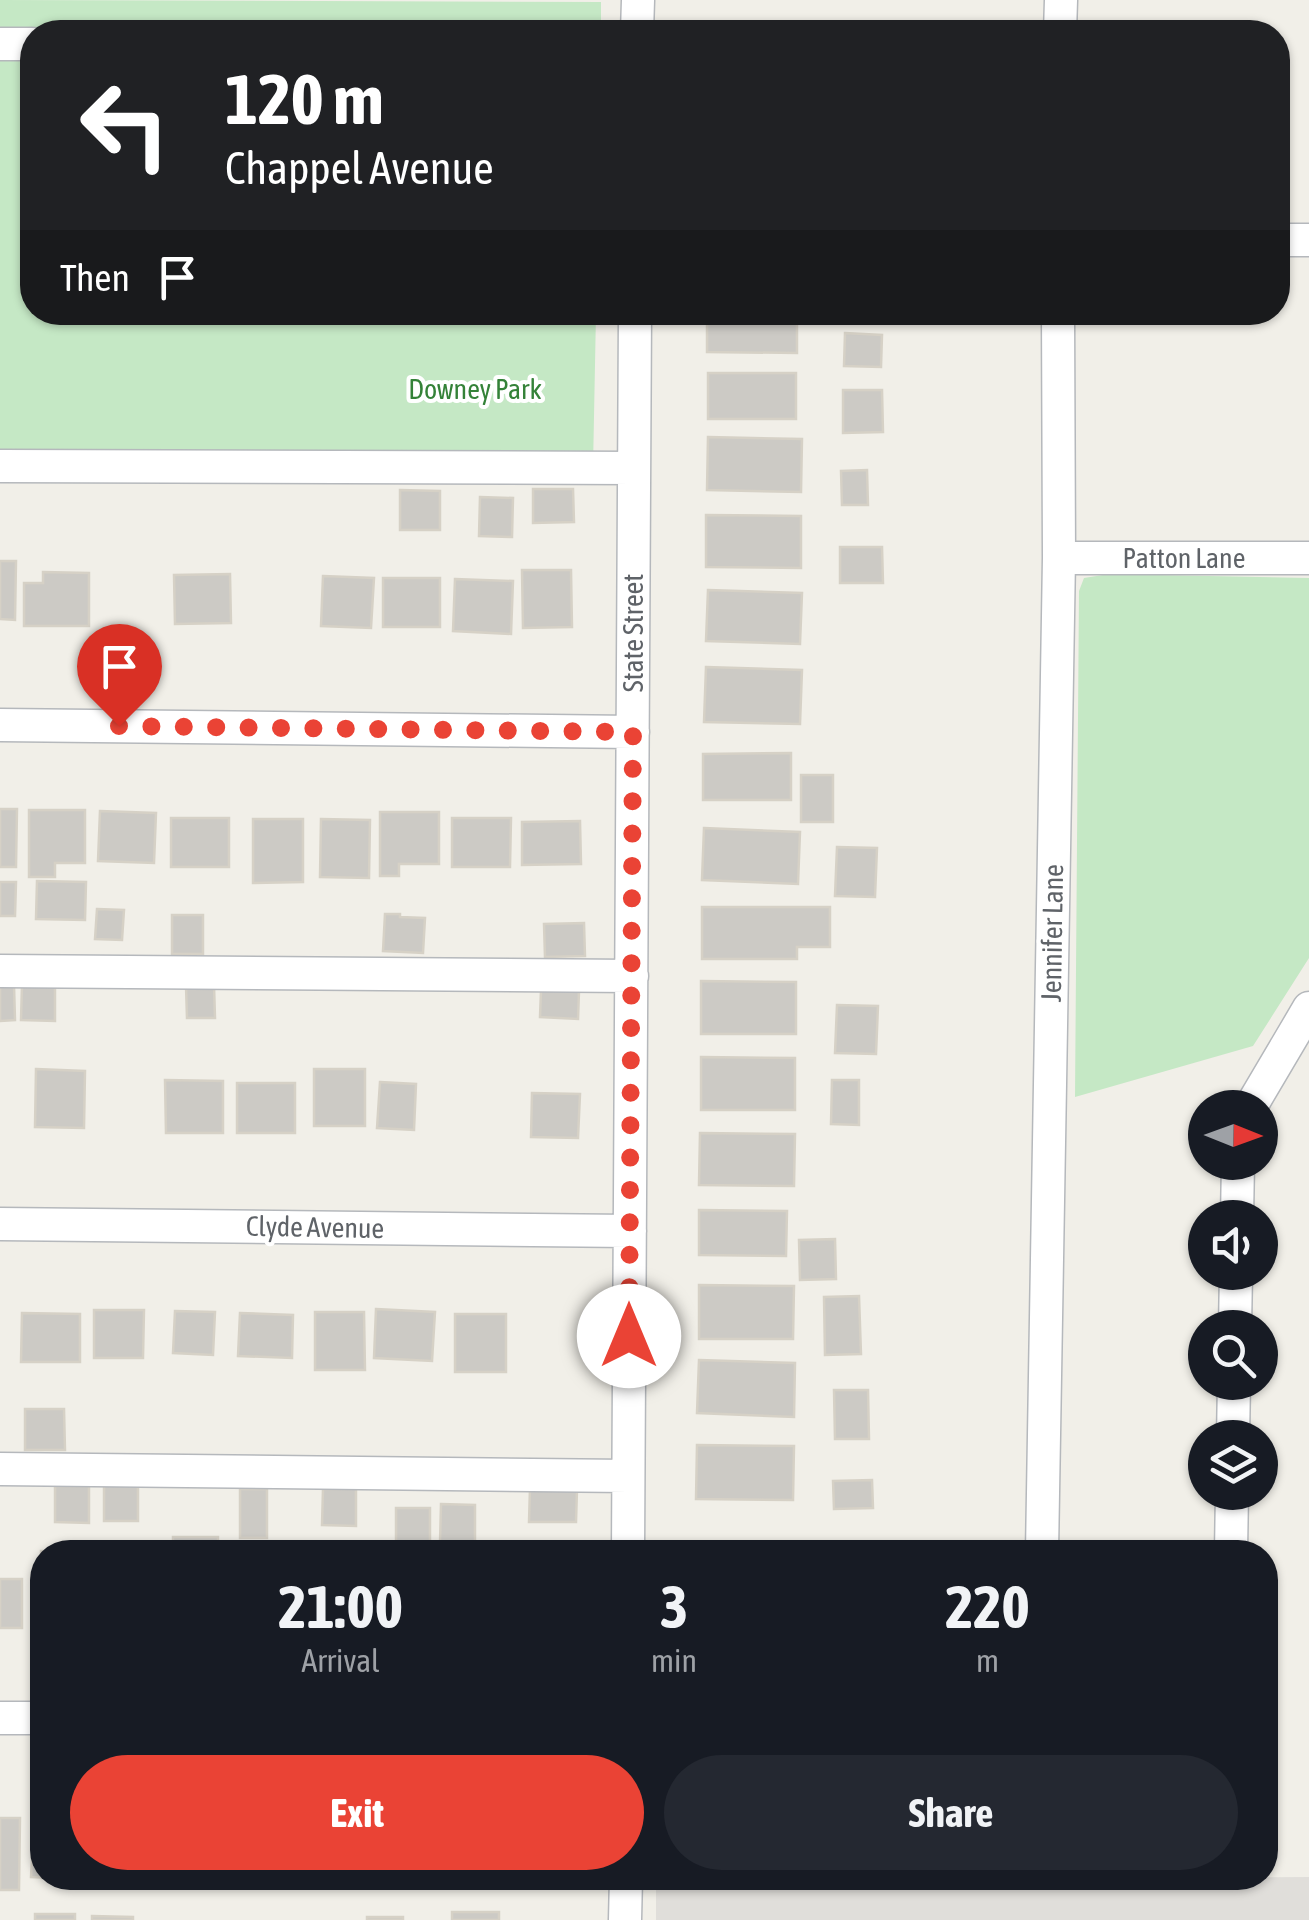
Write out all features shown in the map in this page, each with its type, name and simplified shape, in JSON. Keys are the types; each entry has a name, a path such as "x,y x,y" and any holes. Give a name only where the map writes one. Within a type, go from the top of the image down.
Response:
{"street":[{"name":"State Street","path":"628,1540 635,325"},
{"name":"Jennifer Lane","path":"1042,1540 1059,558 1058,325"},
{"path":"0,466 634,468"},
{"name":"Patton Lane","path":"1059,558 1309,558"},
{"path":"0,725 633,732"},
{"path":"0,970 632,976"},
{"path":"1265,1090 1296,1052 1309,1008"},
{"name":"Clyde Avenue","path":"0,1224 630,1231"},
{"path":"0,1469 628,1476"},
{"path":"1231,1540 1232,1510"},
{"path":"0,1718 30,1718"},
{"path":"626,1890 626,1920"}],"shaded area":[{"path":"1278,1877 1309,1877 1309,1920 656,1920 656,1890 1278,1890"}],"green space":[{"name":"Downey Park","path":"0,0 601,2 601,20 20,20 20,325 596,325 593,468 0,458"},
{"path":"1109,574 1309,578 1309,958 1253,1046 1075,1097 1079,591 1084,578"}],"building":[{"path":"707,325 797,325 797,353 707,352"},
{"path":"845,333 882,335 881,367 844,366"},
{"path":"708,373 796,373 796,419 708,419"},
{"path":"843,390 882,390 883,432 843,433"},
{"path":"708,437 802,439 801,492 707,490"},
{"path":"867,470 868,505 842,505 841,471"},
{"path":"533,489 573,489 574,522 533,523"},
{"path":"400,490 440,491 440,530 400,530"},
{"path":"480,497 513,498 512,537 479,536"},
{"path":"706,515 801,516 801,568 706,567"},
{"path":"840,547 882,547 883,583 840,583"},
{"path":"0,561 16,561 15,620 0,619"},
{"path":"522,570 571,570 572,627 523,628"},
{"path":"43,572 89,573 89,626 24,626 24,583 43,583"},
{"path":"230,574 231,623 175,624 174,575"},
{"path":"323,576 374,578 371,628 321,626"},
{"path":"383,578 440,578 440,627 383,627"},
{"path":"455,579 513,581 511,634 453,631"},
{"path":"708,590 802,593 800,644 706,641"},
{"path":"706,667 802,670 800,724 704,722"},
{"path":"791,753 791,800 703,800 703,754"},
{"path":"801,775 833,775 833,822 801,822"},
{"path":"0,809 17,809 16,867 0,867"},
{"path":"29,810 85,810 85,863 55,863 55,877 29,877"},
{"path":"100,811 156,813 154,863 98,861"},
{"path":"380,812 439,812 439,864 399,864 399,876 380,876"},
{"path":"171,818 229,818 229,867 171,867"},
{"path":"452,818 511,818 510,867 452,867"},
{"path":"253,819 303,819 303,882 253,883"},
{"path":"321,819 370,820 369,878 320,877"},
{"path":"580,821 581,864 522,865 522,822"},
{"path":"704,828 800,832 798,884 702,880"},
{"path":"837,847 877,848 875,897 835,896"},
{"path":"37,881 86,882 85,920 36,919"},
{"path":"0,882 16,882 15,916 0,916"},
{"path":"702,907 830,907 830,947 797,947 797,959 702,959"},
{"path":"97,909 124,910 122,940 95,939"},
{"path":"385,914 425,918 423,953 383,951"},
{"path":"172,915 203,915 203,954 172,954"},
{"path":"584,923 585,956 545,957 544,924"},
{"path":"701,981 796,982 796,1034 701,1034"},
{"path":"0,985 14,985 15,1020 0,1021"},
{"path":"22,985 55,985 55,1021 21,1020"},
{"path":"214,985 215,1018 187,1018 186,986"},
{"path":"541,990 579,991 578,1019 540,1017"},
{"path":"837,1005 878,1006 876,1054 835,1053"},
{"path":"701,1057 795,1058 795,1110 701,1110"},
{"path":"36,1069 85,1071 84,1128 35,1127"},
{"path":"314,1069 365,1069 365,1126 314,1126"},
{"path":"165,1080 223,1081 223,1133 166,1133"},
{"path":"832,1080 859,1080 859,1125 831,1124"},
{"path":"380,1082 416,1084 414,1130 377,1128"},
{"path":"237,1083 295,1083 295,1133 237,1133"},
{"path":"532,1093 580,1094 578,1138 531,1137"},
{"path":"700,1133 795,1134 794,1186 699,1185"},
{"path":"699,1210 787,1211 786,1256 699,1255"},
{"path":"835,1239 836,1279 800,1280 799,1240"},
{"path":"699,1285 794,1286 793,1339 699,1339"},
{"path":"859,1296 861,1354 825,1355 824,1297"},
{"path":"376,1309 435,1312 432,1361 374,1358"},
{"path":"94,1310 144,1310 143,1358 94,1358"},
{"path":"175,1311 215,1312 213,1355 173,1353"},
{"path":"315,1312 364,1312 365,1370 315,1370"},
{"path":"22,1313 80,1314 80,1362 21,1362"},
{"path":"240,1313 293,1315 292,1358 238,1356"},
{"path":"455,1314 506,1314 506,1372 455,1372"},
{"path":"699,1360 795,1363 794,1417 697,1413"},
{"path":"834,1390 868,1390 869,1439 835,1439"},
{"path":"25,1409 64,1409 65,1450 25,1450"},
{"path":"697,1445 794,1446 793,1500 696,1499"},
{"path":"872,1480 873,1508 834,1509 833,1481"},
{"path":"104,1485 138,1485 138,1521 104,1521"},
{"path":"55,1486 89,1486 89,1523 55,1522"},
{"path":"530,1488 577,1489 576,1522 529,1522"},
{"path":"240,1489 267,1489 267,1538 240,1538"},
{"path":"323,1489 356,1489 356,1526 322,1525"},
{"path":"441,1504 475,1505 475,1540 440,1540"},
{"path":"396,1508 430,1508 430,1540 396,1540"},
{"path":"173,1537 218,1537 218,1540"},
{"path":"0,1579 22,1579 22,1628 0,1628"},
{"path":"0,1818 20,1818 19,1890 0,1890"},
{"path":"452,1912 499,1912 499,1920 452,1920"},
{"path":"35,1914 75,1914 75,1920 35,1920"},
{"path":"92,1916 133,1917 133,1920 92,1920"},
{"path":"403,1917 403,1920 367,1920"}],"route":[{"path":"119,726 633,732 629,1336"}]}
